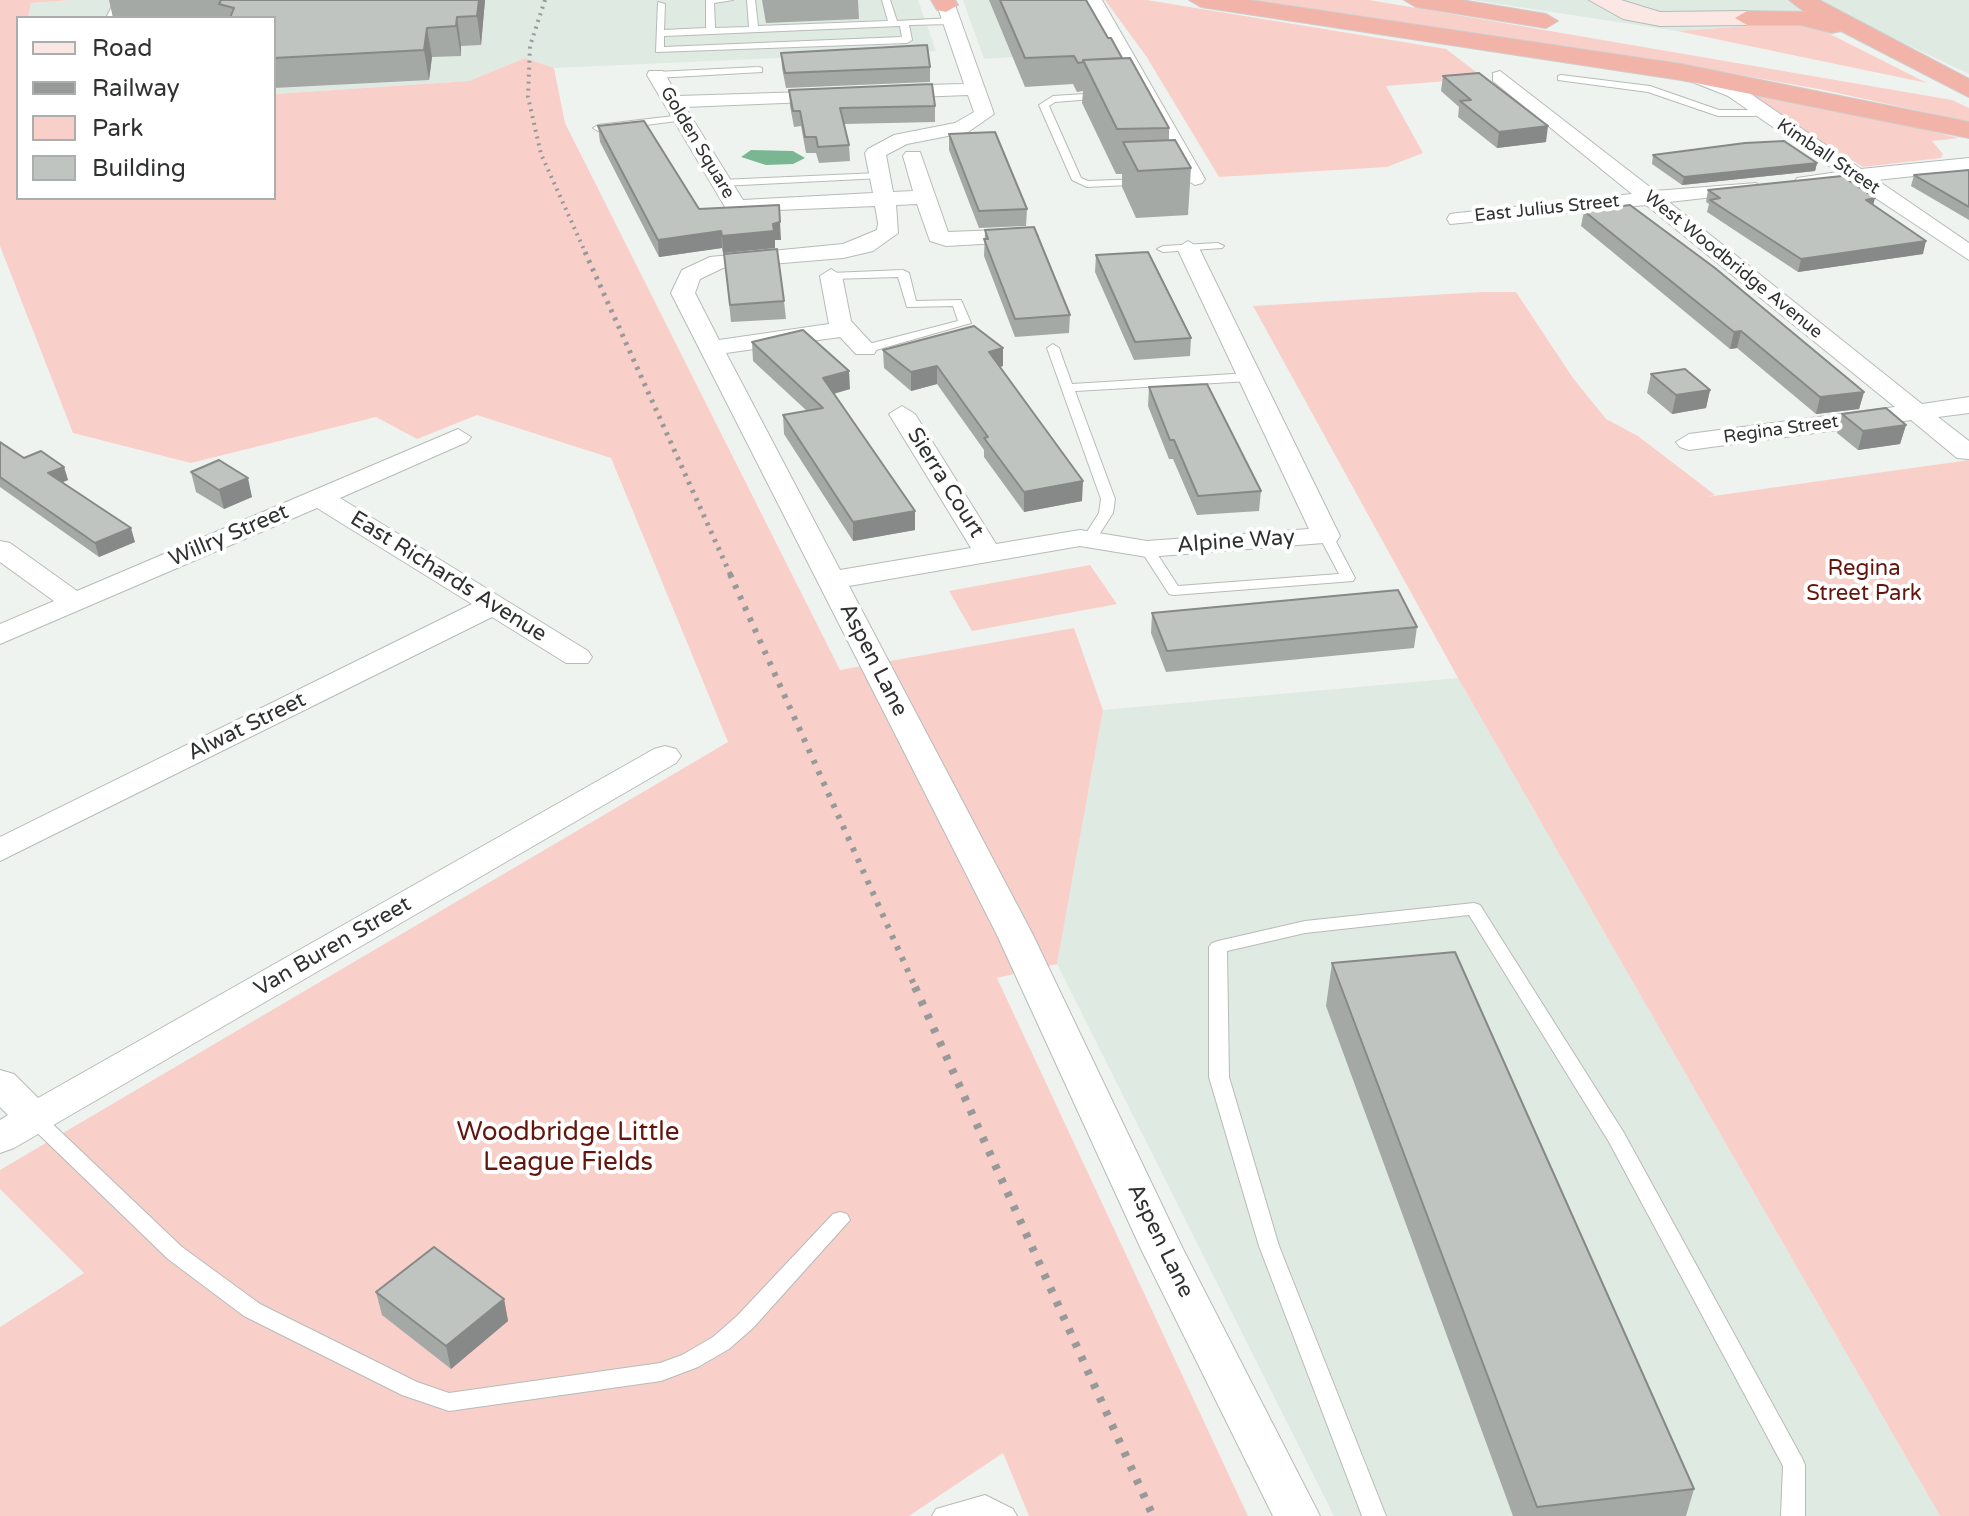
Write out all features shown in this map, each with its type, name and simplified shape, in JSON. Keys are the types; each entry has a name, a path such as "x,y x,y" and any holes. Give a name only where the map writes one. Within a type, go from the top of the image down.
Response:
{"highway":[{"path":"1201,0 1238,3 1428,34 1566,66"},
{"path":"1416,0 1572,26"},
{"path":"1443,0 1508,15"},
{"path":"1747,18 1774,10 1782,0"},
{"path":"1801,0 1968,93"},
{"path":"1747,18 1801,18 1858,33"},
{"path":"1428,34 1455,46 1500,77"},
{"path":"1618,34 1680,58 1969,130"},
{"path":"1500,77 1496,66 1508,58 1566,66 1680,58"},
{"path":"1909,88 1968,93"}],"street":[{"path":"1601,0 1641,16 1698,21 1747,18"},
{"path":"1090,2 1187,180"},
{"path":"878,176 874,158 885,145 911,136 961,128 981,118 984,110 946,6"},
{"name":"Kimball Street","path":"1680,58 1969,253"},
{"name":"Golden Square","path":"656,75 736,207 884,199"},
{"name":"West Woodbridge Avenue","path":"1500,77 1968,454"},
{"path":"678,110 858,94 975,89"},
{"path":"1946,147 1969,163"},
{"path":"913,156 936,233 942,239 1027,236"},
{"name":"East Julius Street","path":"1458,219 1969,163"},
{"name":"Aspen Lane","path":"878,176 890,228 881,238 843,251 729,259 690,275 683,293 1059,1023 1162,1249 1297,1516"},
{"path":"884,199 925,197"},
{"name":"Alpine Way","path":"831,580 1090,538 1147,549 1326,536 1250,377 1176,248"},
{"path":"831,276 843,329 865,349"},
{"path":"711,348 843,329"},
{"name":"Regina Street","path":"1689,442 1969,405"},
{"name":"Sierra Court","path":"902,414 988,553"},
{"name":"Willry Street","path":"0,635 458,437"},
{"name":"East Richards Avenue","path":"319,497 577,657"},
{"path":"0,549 75,603"},
{"name":"Alwat Street","path":"0,850 494,605"},
{"name":"Van Buren Street","path":"0,1138 665,756"},
{"path":"0,1084 34,1118"}],"lane":[{"path":"711,31 710,1 729,0"},
{"path":"751,0 754,29"},
{"path":"661,4 659,50 907,40 886,0"},
{"path":"661,33 898,23 946,6"},
{"path":"1566,66 1650,89 1718,113 1764,113"},
{"path":"656,75 759,70"},
{"path":"1115,96 1053,99 1044,105 1077,180 1087,184 1149,181"},
{"path":"598,128 678,110"},
{"path":"721,183 878,176"},
{"path":"1176,248 1218,246"},
{"path":"831,276 903,273 911,305 957,302 965,323 865,349"},
{"path":"1053,348 1108,499 1106,513 1090,538"},
{"path":"1068,388 1250,377"},
{"path":"1147,549 1174,591 1348,578 1326,536"},
{"path":"1374,1516 1269,1246 1219,1077 1218,947 1305,927 1474,909 1617,1138 1794,1465 1793,1516"},
{"path":"34,1118 175,1253 231,1296 252,1310 410,1389 449,1402 661,1372 690,1361 721,1343 745,1322 840,1220"},
{"path":"944,1516 985,1505 1005,1516"}],"shaded area":[{"path":"72,0 918,0 936,51 554,68 525,58 469,81 276,94 276,16 28,16 31,3"},
{"path":"963,0 1083,0 1109,51 984,59"},
{"path":"1473,0 1969,0 1969,74 1874,29 1791,23 1677,31"},
{"path":"751,150 793,151 805,158 793,164 766,165 741,157"},
{"path":"1458,678 1940,1516 1334,1516 1057,964 1103,710"}],"green space":[{"name":"Woodbridge Little League Fields","path":"0,0 72,0 31,3 28,16 16,16 16,200 276,200 276,94 469,81 525,58 554,68 565,123 840,670 1074,628 1103,710 1057,964 997,978 1248,1516 1029,1516 1003,1453 909,1516 0,1516 0,1327 84,1273 0,1189 0,1170 728,742 611,458 477,415 417,439 376,417 191,463 73,433 0,246"},
{"path":"1105,0 1147,0 1446,49 1484,78 1386,86 1423,153 1387,167 1219,177 1146,56"},
{"path":"1244,0 1369,0 1393,4 1952,100 1969,108 1969,122 1824,90 1646,58"},
{"path":"1810,24 1927,83 1677,31"},
{"path":"1752,94 1959,138 1932,141 1943,154 1941,158 1863,167 1785,120"},
{"name":"Regina Street Park","path":"1516,292 1573,378 1606,419 1638,436 1715,495 1706,497 1969,460 1969,1516 1940,1516 1458,678 1253,306"},
{"path":"1090,565 1117,604 972,631 949,591"}],"building":[{"path":"221,0 479,0 477,16 457,17 456,26 427,28 424,50 276,58 276,16 231,16 234,8 219,4"},
{"path":"1000,0 1086,0 1122,58 1083,60 1078,63 1074,56 1025,58"},
{"path":"927,45 930,67 785,73 781,53"},
{"path":"1130,58 1169,128 1117,129 1083,60"},
{"path":"1479,73 1548,126 1499,132 1460,101 1471,100 1443,76"},
{"path":"932,84 935,106 840,108 849,145 818,147 816,137 805,137 800,111 793,111 789,90"},
{"path":"644,121 699,209 779,205 780,222 773,224 774,231 722,236 721,231 658,240 598,126"},
{"path":"995,132 1027,209 979,211 949,134"},
{"path":"1175,140 1191,168 1138,171 1123,142"},
{"path":"1784,141 1817,163 1684,177 1653,155 1745,143"},
{"path":"1969,170 1969,207 1914,175"},
{"path":"1842,176 1875,198 1866,200 1926,241 1801,259 1710,200 1720,198 1708,190"},
{"path":"1630,205 1715,268 1864,392 1820,397 1741,331 1734,332 1584,211"},
{"path":"1034,227 1070,315 1015,319 984,239 988,239 985,230"},
{"path":"777,249 784,301 730,305 724,254"},
{"path":"1148,252 1191,338 1135,342 1096,255"},
{"path":"974,326 1003,348 989,352 1083,481 1024,492 937,366 911,372 883,350"},
{"path":"803,330 849,371 823,378 915,511 853,522 783,415 823,408 752,342"},
{"path":"1685,369 1710,390 1676,395 1651,374"},
{"path":"1207,384 1261,491 1198,496 1174,440 1170,440 1149,387"},
{"path":"1886,408 1906,425 1863,431 1842,414"},
{"path":"0,442 24,458 41,451 64,467 48,473 131,528 95,543 0,477"},
{"path":"219,460 248,478 219,490 191,472"},
{"path":"1398,590 1417,627 1167,651 1152,613"},
{"path":"1455,952 1694,1489 1537,1507 1332,963"},
{"path":"434,1247 504,1299 446,1346 376,1292"}],"railway":[{"path":"545,0 530,46 528,97 541,154 586,254"},
{"path":"585,252 731,576"},
{"path":"730,574 916,989"},
{"path":"915,987 1153,1516"}]}
